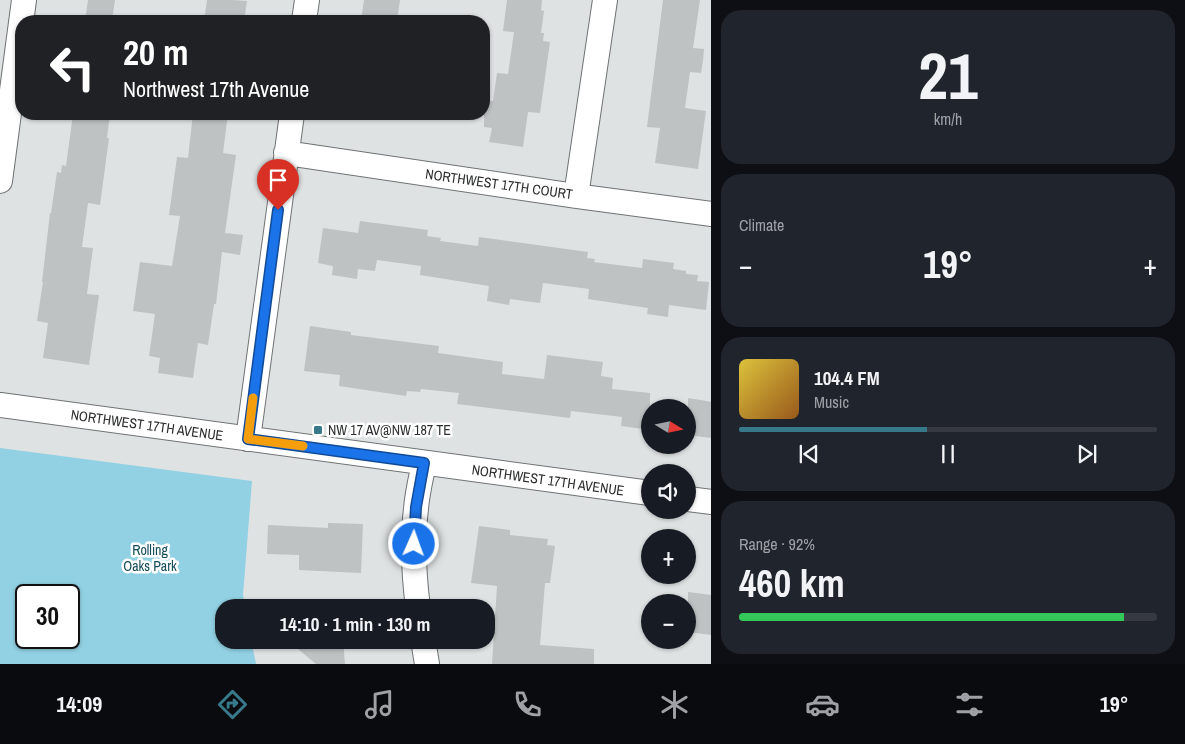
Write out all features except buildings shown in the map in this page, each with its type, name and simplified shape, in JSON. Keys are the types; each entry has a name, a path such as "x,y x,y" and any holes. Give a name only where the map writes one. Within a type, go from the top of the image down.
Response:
{"street":[{"path":"22,15 24,0"},
{"path":"305,15 307,0"},
{"path":"576,196 605,0"},
{"path":"0,181 15,68"},
{"path":"248,439 291,120"},
{"name":"NORTHWEST 17TH COURT","path":"286,153 711,214"},
{"name":"NORTHWEST 17TH AVENUE","path":"0,406 641,493"},
{"path":"417,599 414,532 416,507 424,463"},
{"path":"696,500 711,502"},
{"path":"424,649 427,664"}],"green space":[{"name":"Rolling Oaks Park","path":"0,448 252,481 244,599 215,599 215,649 253,649 256,664 0,664"}],"slow traffic":[{"path":"253,398 248,439 303,446"}],"place":[{"name":"NW 17 AV@NW 187 TE","path":"318,430"}],"route":[{"path":"278,210 248,439 424,463 416,507 414,544"}]}
